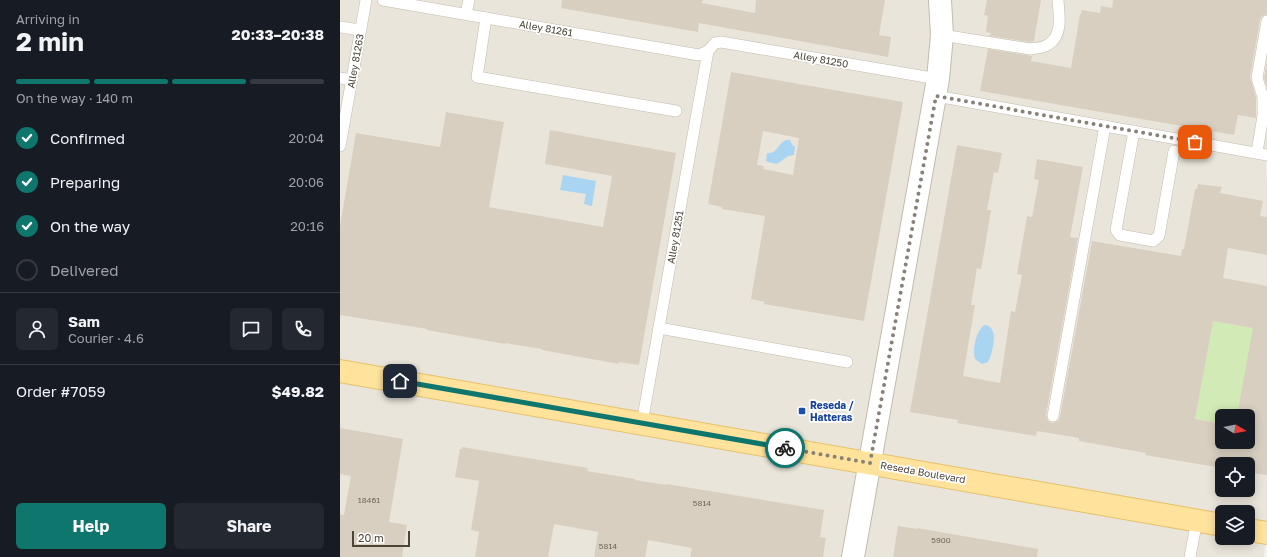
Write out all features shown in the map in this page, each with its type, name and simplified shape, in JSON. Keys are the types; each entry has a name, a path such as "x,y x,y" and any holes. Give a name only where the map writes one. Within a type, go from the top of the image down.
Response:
{"main road":[{"name":"Reseda Boulevard","path":"340,371 1215,524"},
{"path":"1255,531 1267,533"}],"street":[{"path":"854,557 937,87 942,35 940,0"}],"lane":[{"name":"Alley 81263","path":"340,146 366,0"},
{"name":"Alley 81261","path":"383,0 698,55 708,51"},
{"path":"466,14 469,0"},
{"path":"942,35 1030,49 1040,47 1049,44 1055,37 1059,28 1058,0"},
{"path":"486,18 477,77 676,111"},
{"path":"1262,154 1263,97 1257,78 1267,20"},
{"path":"340,27 360,30"},
{"name":"Alley 81250","path":"708,51 715,43 721,42 937,87 1105,126 1262,154"},
{"name":"Alley 81251","path":"642,423 708,51"},
{"path":"340,78 352,80"},
{"path":"1052,416 1105,126"},
{"path":"1134,131 1116,230 1120,235 1153,241 1159,236 1174,152"},
{"path":"659,328 847,362"},
{"path":"1190,557 1197,520"}],"shaded area":[{"path":"340,0 1267,0 1267,529 1264,557 340,557"}],"green space":[{"path":"1211,313 1229,316 1228,324 1238,325 1257,321 1238,409 1215,409 1215,423 1195,419 1211,330"}],"water":[{"path":"790,140 793,146 795,146 794,155 788,156 777,164 766,161 767,153 771,153 776,150 783,141"},
{"path":"563,175 596,181 592,206 584,204 586,194 560,190"},
{"path":"985,325 992,330 994,339 990,358 988,362 982,364 975,359 974,351 979,331"}],"building":[{"path":"562,0 703,0 702,3 755,13 756,0 885,0 879,35 891,37 888,57 699,23 698,32 561,8"},
{"path":"987,0 1041,0 1034,41 1030,42 990,36 991,33 986,32 988,16 984,15"},
{"path":"1113,0 1267,0 1267,14 1262,16 1260,20 1250,77 1256,98 1256,118 1238,115 1234,135 980,91 988,49 1032,56 1031,61 1071,68 1080,14 1082,10 1100,13 1101,6 1112,8"},
{"path":"1267,62 1267,86 1264,78"},
{"path":"731,72 903,102 864,321 764,304 765,302 751,299 765,216 722,209 722,207 708,204","holes":["763,131 799,138 793,175 763,169 764,166 757,165"]},
{"path":"446,112 504,122 489,207 603,227 612,176 545,164 550,130 676,153 639,365 619,362 619,364 542,349 505,344 427,329 340,315 340,226 356,133 440,147"},
{"path":"957,145 1002,153 998,173 994,172 987,210 991,210 981,269 977,268 971,305 975,305 963,376 1000,383 1011,311 1015,312 1022,275 1017,274 1027,216 1032,217 1039,180 1034,179 1037,159 1083,167 1070,237 1078,238 1046,415 1048,421 1052,423 1058,421 1060,417 1092,241 1181,256 1182,249 1184,249 1195,189 1197,189 1198,184 1222,187 1220,193 1263,201 1260,216 1267,217 1267,255 1228,248 1223,278 1267,286 1267,475 1255,473 1255,457 1215,457 1215,467 1145,455 1146,453 1079,441 1079,438 1037,431 1036,436 957,423 958,420 910,412","holes":["1213,321 1253,328 1238,409 1255,409 1255,449 1215,449 1215,423 1195,419"]},
{"path":"340,428 403,439 389,522 407,525 402,557 340,557 340,514 344,515 351,476 340,474"},
{"path":"462,447 588,468 587,471 635,480 824,510 820,537 826,538 823,557 690,557 692,548 648,540 645,557 594,557 598,532 554,524 548,557 475,557 479,532 471,530 479,481 455,477 460,449 462,449"},
{"path":"898,526 1038,549 1037,557 893,557"}],"way so far":[{"path":"785,448 870,463 936,96 1195,142"}],"place":[{"name":"Reseda / Hatteras","path":"802,411"}],"route":[{"path":"400,381 785,448"}]}
